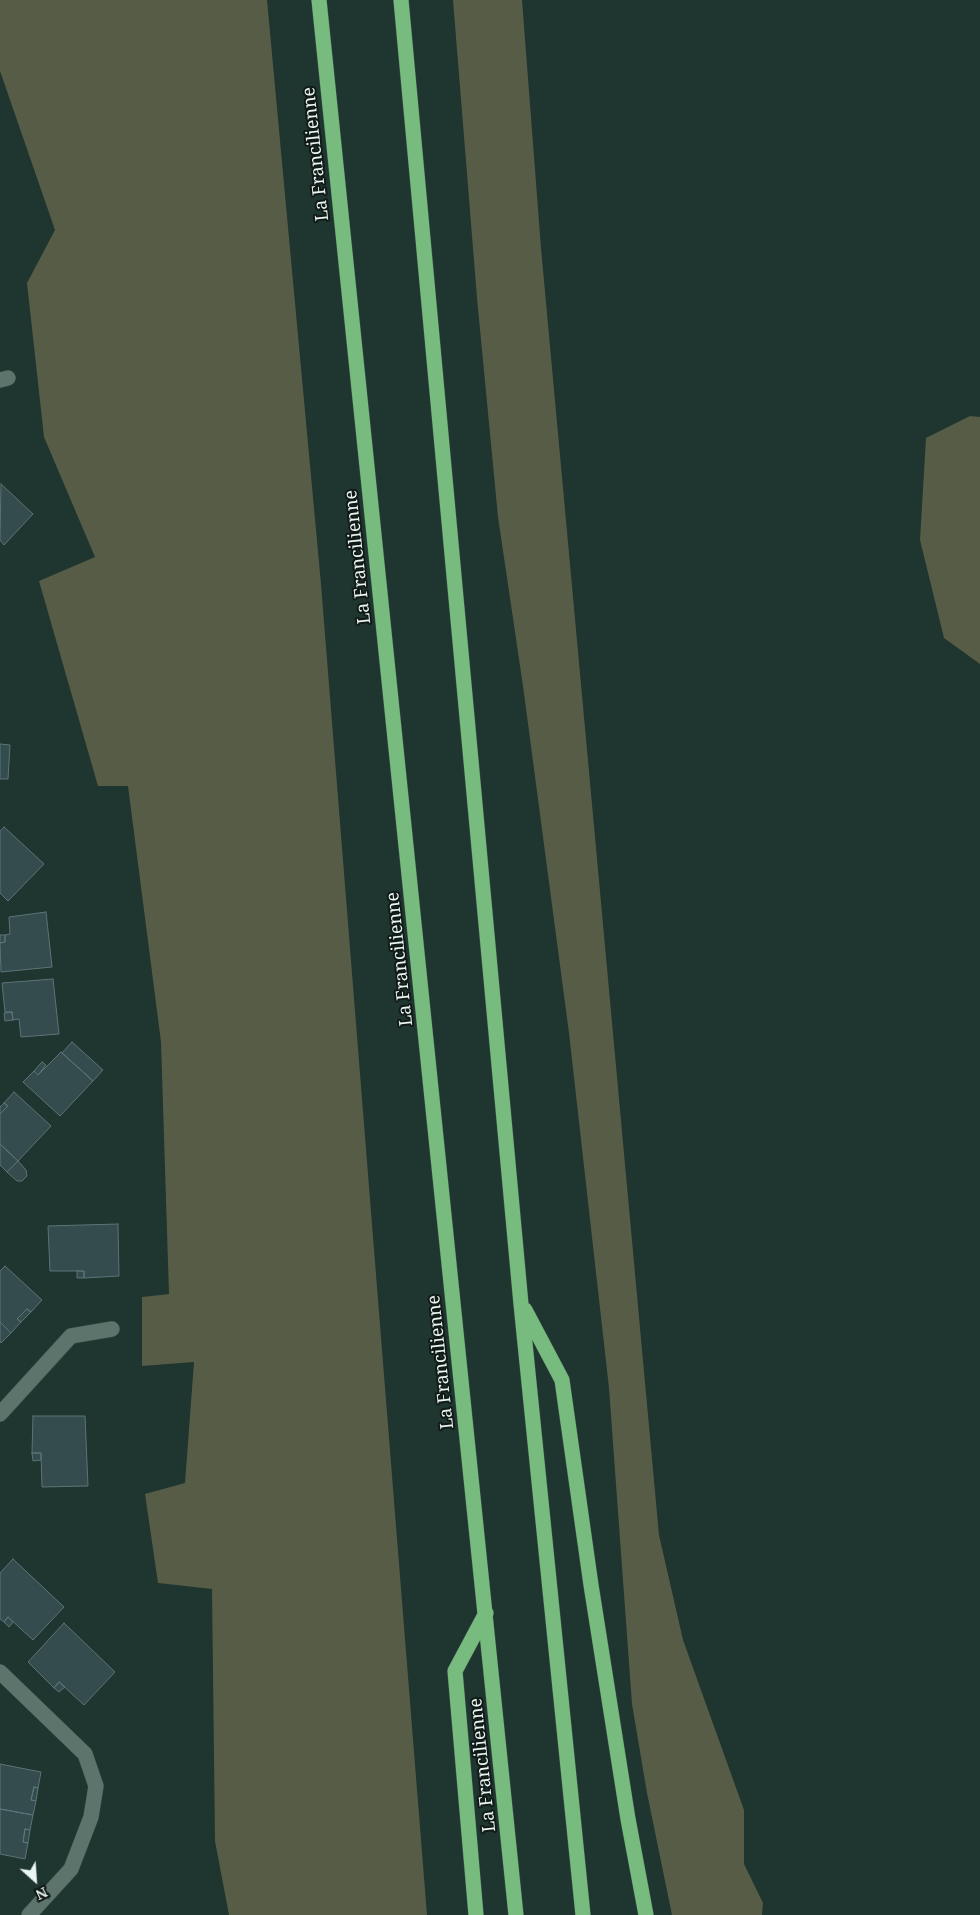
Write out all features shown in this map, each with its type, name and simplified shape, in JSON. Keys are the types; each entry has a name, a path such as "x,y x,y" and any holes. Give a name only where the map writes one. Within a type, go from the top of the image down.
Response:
{"highway":[{"name":"La Francilienne","path":"319,0 516,1915"},
{"path":"401,0 521,1304 583,1915"},
{"path":"521,1304 562,1380 592,1595 628,1819 646,1915"},
{"path":"476,1915 455,1671 486,1613"}],"street":[{"path":"0,1414 71,1336 112,1329"},
{"path":"0,1672 85,1754 96,1786 90,1817 71,1869 29,1915"}],"green space":[{"path":"0,0 267,0 321,584 427,1915 229,1915 215,1841 212,1589 158,1583 145,1494 185,1483 194,1362 142,1366 142,1297 169,1294 161,1042 128,786 98,786 39,581 95,557 44,437 27,283 55,230 0,71"},
{"path":"453,0 522,0 541,248 659,1535 683,1640 744,1810 744,1864 763,1903 762,1915 672,1915 647,1793 632,1704 609,1388 569,1033 523,686 498,517 477,298"},
{"path":"970,416 980,417 980,664 944,638 920,540 926,438"}],"building":[{"path":"1,484 33,514 4,545 0,540"},
{"path":"0,744 10,745 8,779 0,779"},
{"path":"4,827 44,864 8,901 0,893 0,831"},
{"path":"46,912 52,967 1,972 0,943 5,942 5,935 10,934 9,917"},
{"path":"0,935 5,935 5,942 0,943"},
{"path":"53,979 59,1034 21,1037 19,1019 13,1020 12,1012 5,1012 2,983"},
{"path":"12,1012 13,1020 5,1021 4,1013"},
{"path":"72,1042 103,1070 93,1081 62,1053"},
{"path":"61,1052 93,1081 60,1116 23,1082 34,1071 38,1075"},
{"path":"42,1062 46,1065 38,1075 34,1071"},
{"path":"14,1092 51,1126 18,1161 0,1144 0,1114 8,1106 4,1103"},
{"path":"4,1103 8,1106 0,1114 0,1107"},
{"path":"0,1144 18,1161 7,1172 0,1165"},
{"path":"18,1161 26,1170 27,1176 22,1181 17,1181 7,1172"},
{"path":"118,1224 119,1276 84,1278 84,1271 50,1271 48,1226"},
{"path":"5,1266 42,1300 31,1312 27,1309 17,1319 21,1322 11,1333 0,1322 0,1271"},
{"path":"77,1271 84,1271 84,1278 77,1278"},
{"path":"27,1309 31,1312 21,1322 17,1319"},
{"path":"0,1322 11,1333 1,1343 0,1342"},
{"path":"33,1416 85,1416 88,1486 42,1487 41,1453 32,1453"},
{"path":"32,1453 41,1453 41,1460 33,1461"},
{"path":"13,1559 64,1607 33,1640 8,1617 4,1622 0,1619 0,1573"},
{"path":"8,1617 13,1622 9,1627 4,1622"},
{"path":"64,1623 115,1672 84,1705 59,1682 54,1688 28,1662"},
{"path":"59,1682 65,1687 59,1692 54,1688"},
{"path":"0,1764 41,1772 38,1788 34,1787 31,1800 36,1801 33,1815 0,1809"},
{"path":"34,1787 38,1788 36,1801 31,1800"},
{"path":"0,1809 33,1815 30,1830 25,1829 23,1842 28,1843 25,1859 0,1854"},
{"path":"25,1829 30,1830 28,1843 23,1842"}]}
